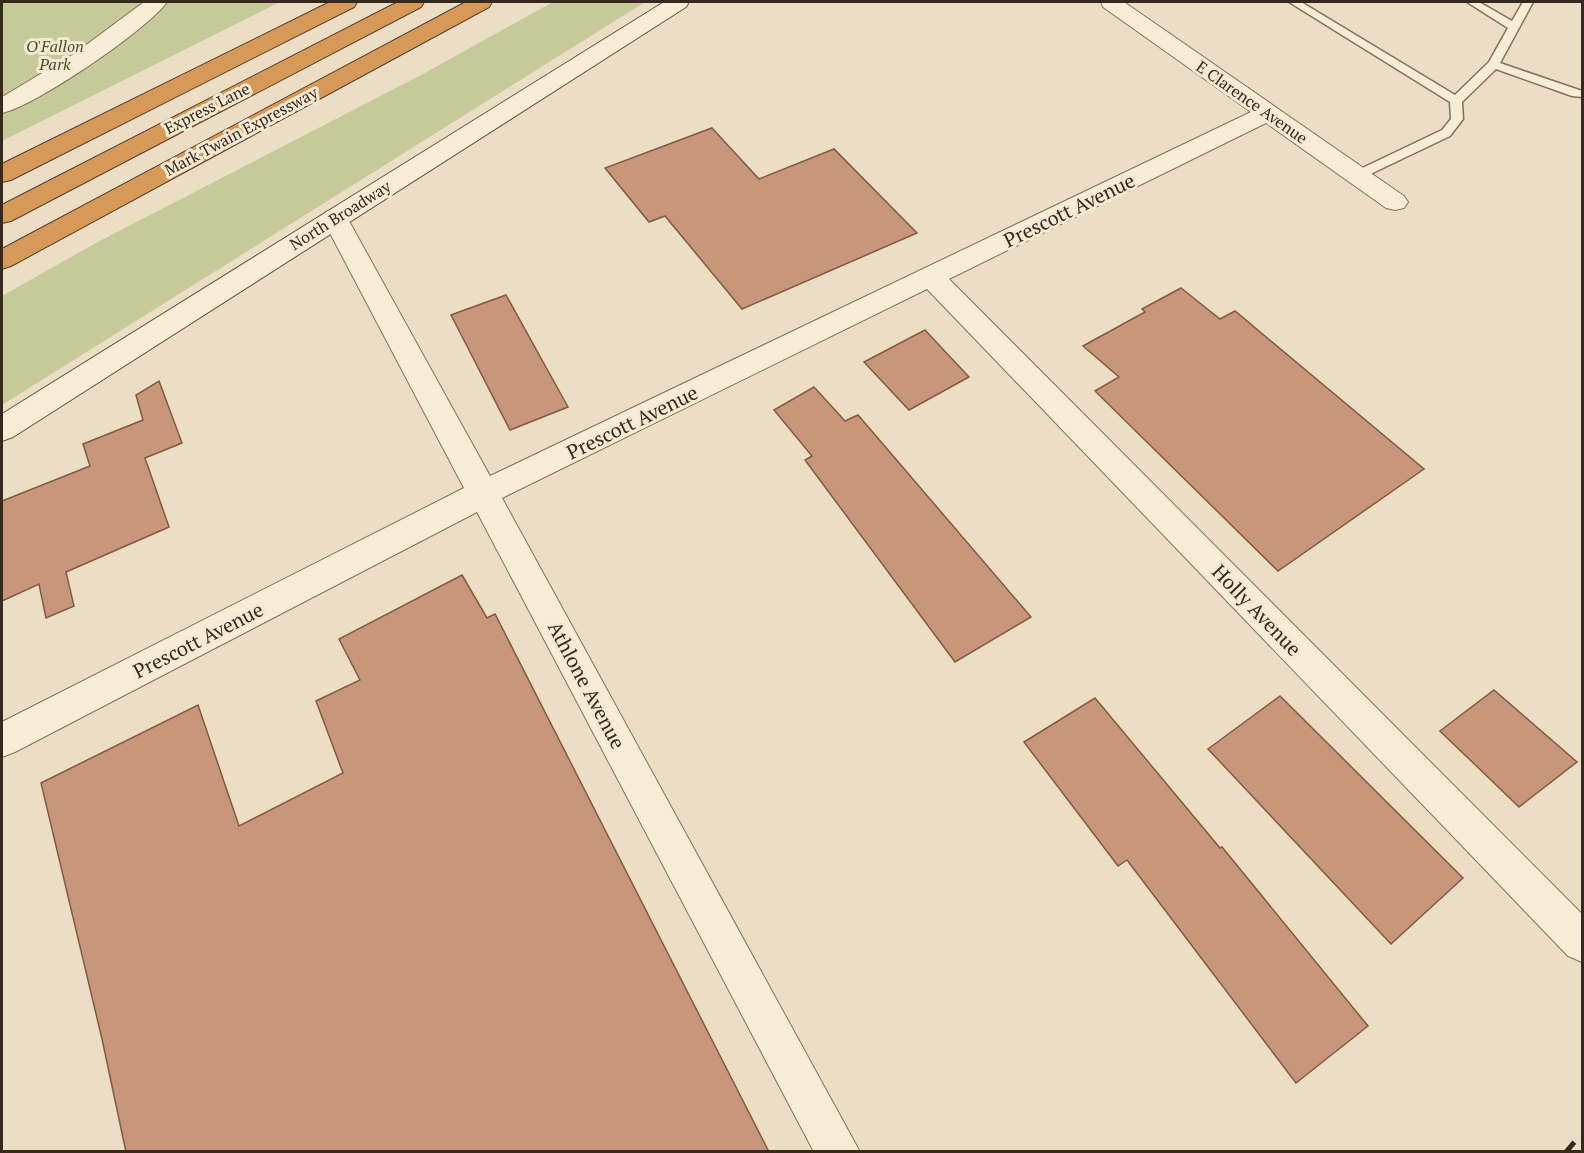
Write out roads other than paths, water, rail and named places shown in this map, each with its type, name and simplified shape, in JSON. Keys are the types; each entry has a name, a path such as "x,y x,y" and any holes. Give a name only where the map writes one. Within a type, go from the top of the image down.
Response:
{"highway":[{"path":"8,171 226,41 298,2"},
{"path":"8,171 346,2"},
{"name":"Express Lane","path":"2,215 413,2"},
{"name":"Mark Twain Expressway","path":"2,260 481,2"}],"street":[{"path":"2,106 72,68 112,39 156,2"},
{"name":"North Broadway","path":"2,429 678,2"},
{"name":"E Clarence Avenue","path":"1111,2 1395,202"},
{"name":"Prescott Avenue","path":"2,740 484,493 1267,113"},
{"name":"Athlone Avenue","path":"335,218 838,1152"},
{"name":"Holly Avenue","path":"931,277 1582,942"}],"lane":[{"path":"1294,2 1456,101"},
{"path":"1472,2 1513,26"},
{"path":"1356,176 1446,133 1457,119 1456,101 1494,64 1528,2"},
{"path":"1494,64 1582,94"}],"railway":[{"path":"1566,1152 1582,1133"}],"park label":[{"name":"O'Fallon Park","path":"55,55"}]}
